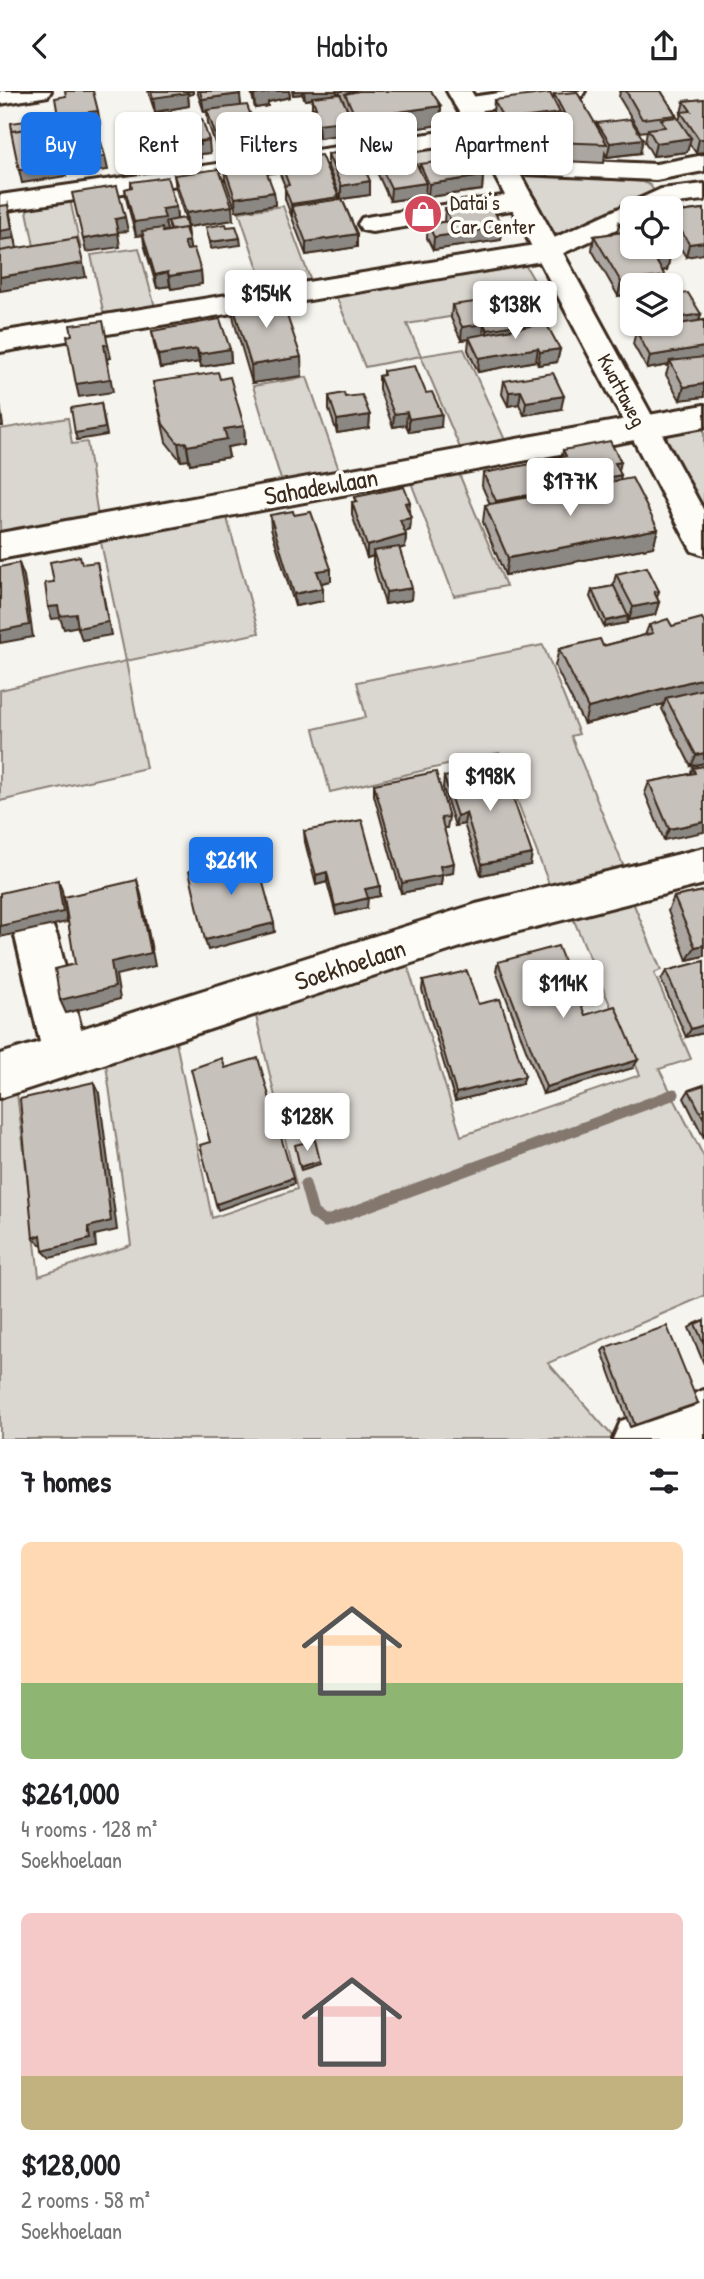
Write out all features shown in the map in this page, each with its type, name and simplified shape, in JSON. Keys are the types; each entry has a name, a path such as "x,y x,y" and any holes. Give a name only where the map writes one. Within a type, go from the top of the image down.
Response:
{"street":[{"path":"0,96 39,91"},
{"path":"462,97 499,91"},
{"path":"462,97 573,91"},
{"path":"0,204 431,142"},
{"path":"573,168 656,172 704,163"},
{"path":"656,172 671,195 704,192"},
{"name":"Kwattaweg","path":"508,175 704,542"},
{"path":"372,224 522,201"},
{"path":"0,342 548,251 620,218"},
{"name":"Sahadewlaan","path":"0,545 704,416"},
{"name":"Soekhoelaan","path":"0,1076 476,923 704,866"},
{"path":"36,936 65,1055"},
{"path":"639,1439 704,1416"}],"shaded area":[{"path":"431,148 431,174 420,176 417,170 417,150"},
{"path":"545,175 643,182 650,185 654,191 644,196 620,196 620,209 574,233 549,233 518,181 521,176"},
{"path":"70,200 81,249 36,256 26,206"},
{"path":"283,206 312,284 266,292 239,212"},
{"path":"139,248 155,307 104,315 91,255"},
{"path":"524,263 546,301 407,324 421,356 365,367 334,291"},
{"path":"464,349 505,440 460,448 421,356"},
{"path":"307,377 340,473 282,483 253,386"},
{"path":"68,418 72,444 87,442 98,517 0,537 0,429"},
{"path":"704,425 704,509 662,437 665,432"},
{"path":"457,469 506,586 454,596 409,477"},
{"path":"225,511 259,633 126,661 99,533"},
{"path":"543,645 579,734 571,736 625,870 551,889 499,753 330,792 314,729 366,717 357,682"},
{"path":"126,661 146,768 0,801 0,690"},
{"path":"630,895 661,970 654,973 691,1059 659,1069 704,1157 704,1296 548,1363 615,1439 0,1439 0,1090 16,1085 39,1276 131,1245 104,1050 174,1032 212,1218 297,1189 254,1008 406,961 461,1136 640,1075 569,909"}],"building":[{"path":"65,91 93,91 98,111 57,112 55,98 66,96"},
{"path":"151,91 187,91 188,93 153,98"},
{"path":"200,91 239,91 240,94 202,99"},
{"path":"253,91 267,91 268,93 254,95"},
{"path":"359,91 431,91 441,106 398,112 353,112 345,94"},
{"path":"626,91 661,91 676,115 642,119"},
{"path":"577,92 607,144 573,143 573,112 563,112 554,94"},
{"path":"550,93 560,112 500,112 494,100"},
{"path":"340,94 349,112 336,112 336,122 322,124 322,112 314,112 312,108 316,108 312,97"},
{"path":"704,99 704,139 699,139 681,112 691,111 684,101"},
{"path":"247,105 250,112 216,112 216,136 207,110"},
{"path":"677,117 691,138 656,143 648,129 665,127 661,119"},
{"path":"202,119 209,140 202,141"},
{"path":"630,119 643,139 610,143 597,123"},
{"path":"21,122 21,130 12,131 11,123"},
{"path":"21,130 21,170 19,170 11,131"},
{"path":"336,153 336,174 328,154"},
{"path":"322,157 339,197 291,204 284,186 289,185 285,175 322,175"},
{"path":"431,163 431,175 483,176 429,184 420,164"},
{"path":"417,165 426,183 391,188 385,175 417,175"},
{"path":"216,169 216,175 221,175 232,206 186,213 174,175 202,175 202,171"},
{"path":"227,175 268,175 274,192 235,198"},
{"path":"337,175 367,175 370,181 341,186"},
{"path":"167,177 176,207 162,209 165,218 134,222 125,189 132,187 131,182"},
{"path":"117,186 125,217 115,219 118,233 83,239 72,193"},
{"path":"342,199 357,234 306,242 292,206"},
{"path":"490,202 502,227 434,237 428,224 451,221 445,208"},
{"path":"8,205 12,229 0,231 0,206"},
{"path":"704,209 704,242 689,244 683,234 683,212"},
{"path":"184,218 187,228 171,230 168,221"},
{"path":"226,224 227,227 236,226 240,238 210,242 206,227"},
{"path":"162,228 163,232 185,228 189,241 184,242 187,250 194,249 201,271 169,276 168,272 155,275 142,231"},
{"path":"620,233 620,259 655,259 663,273 620,273 620,280 594,236"},
{"path":"15,238 17,248 0,251 0,240"},
{"path":"77,238 83,263 0,277 0,251"},
{"path":"688,293 701,314 683,317 683,294"},
{"path":"280,295 301,357 251,365 232,302"},
{"path":"527,295 537,314 530,315 533,322 487,330 484,324 462,327 452,305"},
{"path":"220,319 230,349 199,354 197,349 158,355 152,331"},
{"path":"704,320 704,347 650,356 639,336 683,336 683,323"},
{"path":"103,321 110,379 76,384 67,336 72,335 70,325"},
{"path":"546,323 560,349 540,352 538,348 479,358 469,337"},
{"path":"704,357 704,384 684,387 670,361"},
{"path":"415,366 426,393 432,392 442,414 409,419 407,412 394,414 379,376 384,375 383,371"},
{"path":"218,372 220,379 230,377 244,426 224,429 227,439 187,446 186,442 178,443 163,424 153,382"},
{"path":"553,373 564,396 526,402 521,391 509,392 504,381"},
{"path":"344,393 345,397 362,395 370,415 337,420 329,396"},
{"path":"101,403 105,428 75,433 71,408"},
{"path":"610,441 621,462 615,463 621,475 564,486 551,459 566,456 563,450"},
{"path":"531,464 545,492 496,501 483,473"},
{"path":"632,478 658,529 508,558 485,505"},
{"path":"404,487 410,502 405,503 411,518 400,520 406,535 367,546 352,502 357,501 355,497"},
{"path":"293,511 294,515 311,512 331,569 317,571 323,588 294,594 270,515"},
{"path":"399,547 412,588 386,592 373,551"},
{"path":"80,556 82,564 97,562 108,622 78,628 76,614 60,616 58,606 48,607 45,583 54,582 50,562"},
{"path":"19,563 29,625 0,631 0,567"},
{"path":"647,567 659,591 654,592 659,602 633,607 616,574"},
{"path":"614,586 628,616 606,621 592,590"},
{"path":"702,618 704,678 588,708 559,649 600,639 603,646 653,633 649,625 668,619 672,626"},
{"path":"704,689 704,753 696,755 666,698"},
{"path":"502,765 532,854 482,864 466,813 457,816 444,777"},
{"path":"704,766 704,822 669,829 649,782 695,773 693,768"},
{"path":"436,772 449,817 441,818 454,863 440,866 442,875 402,883 374,784"},
{"path":"362,820 380,886 365,889 368,898 335,906 327,872 316,875 304,831"},
{"path":"255,854 274,923 205,940 189,871"},
{"path":"58,880 63,912 0,926 0,893"},
{"path":"137,880 151,953 111,962 115,987 60,1000 55,969 75,964 64,897"},
{"path":"704,891 704,945 695,947 674,897"},
{"path":"558,946 585,1015 615,1006 638,1060 546,1087 498,962"},
{"path":"704,961 704,1025 691,1029 666,971"},
{"path":"467,971 478,1004 500,999 525,1076 456,1093 423,981"},
{"path":"222,1058 225,1068 258,1058 293,1178 216,1204 200,1145 210,1142 191,1069"},
{"path":"94,1082 111,1221 88,1227 90,1239 43,1251 41,1235 33,1238 20,1099"},
{"path":"704,1085 704,1119 689,1090"},
{"path":"315,1140 320,1161 300,1167 295,1145"},
{"path":"704,1320 704,1344 695,1324"},
{"path":"667,1326 698,1403 635,1425 606,1347"}],"waterway":[{"path":"305,1184 313,1213 325,1222 674,1094"}],"place":[{"name":"Datai's Car Center","path":"423,214"}]}
